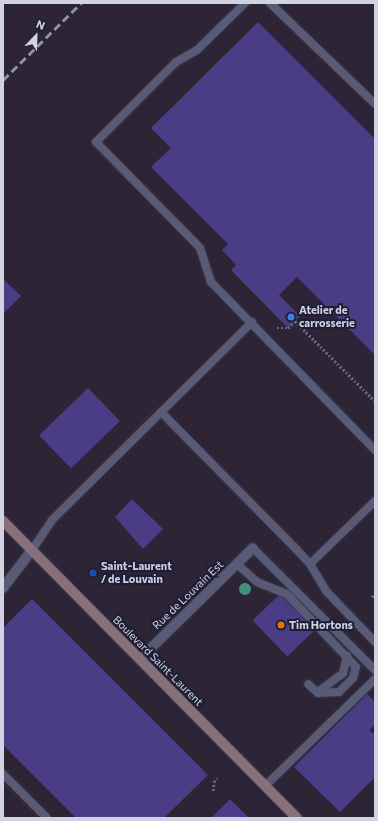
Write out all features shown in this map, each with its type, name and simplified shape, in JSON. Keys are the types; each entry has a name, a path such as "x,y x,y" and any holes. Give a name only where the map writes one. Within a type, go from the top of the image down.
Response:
{"main road":[{"name":"Boulevard Saint-Laurent","path":"3,521 297,818"}],"street":[{"name":"Rue de Louvain Est","path":"140,660 253,548"},
{"path":"3,588 32,550"}],"lane":[{"path":"245,3 197,50 176,62 96,142 200,248 211,282 252,322 375,450"},
{"path":"270,3 375,104"},
{"path":"32,550 53,520 252,322"},
{"path":"161,412 310,564 326,591 375,642"},
{"path":"310,564 375,501"},
{"path":"253,548 375,670"},
{"path":"237,564 257,582 287,594 347,655 356,667 353,678 339,692 318,693 308,684"},
{"path":"318,693 343,673 347,655"},
{"path":"265,786 375,679"},
{"path":"3,774 47,818"}],"path":[{"path":"277,328 288,328 295,321 375,401"},
{"path":"372,597 375,593"},
{"path":"213,791 217,778"}],"shaded area":[{"path":"3,3 375,3 375,818 3,818"}],"building":[{"path":"258,22 375,139 375,355 297,277 279,295 300,316 288,328 231,270 236,265 222,250 228,244 151,167 171,148 151,128"},
{"path":"3,279 21,296 3,314"},
{"path":"88,388 120,421 71,468 39,435"},
{"path":"132,499 163,529 143,549 115,517"},
{"path":"282,592 317,628 287,656 253,620"},
{"path":"32,599 208,775 164,818 76,818 3,745 3,628"},
{"path":"367,694 375,702 375,724 369,730 375,735 375,777 340,812 294,767"},
{"path":"230,799 249,818 211,818"}],"railway":[{"path":"3,80 81,3"}],"place":[{"name":"Atelier de carrosserie","path":"291,317"},
{"name":"Saint-Laurent / de Louvain","path":"93,573"},
{"name":"Tim Hortons","path":"281,625"}]}
